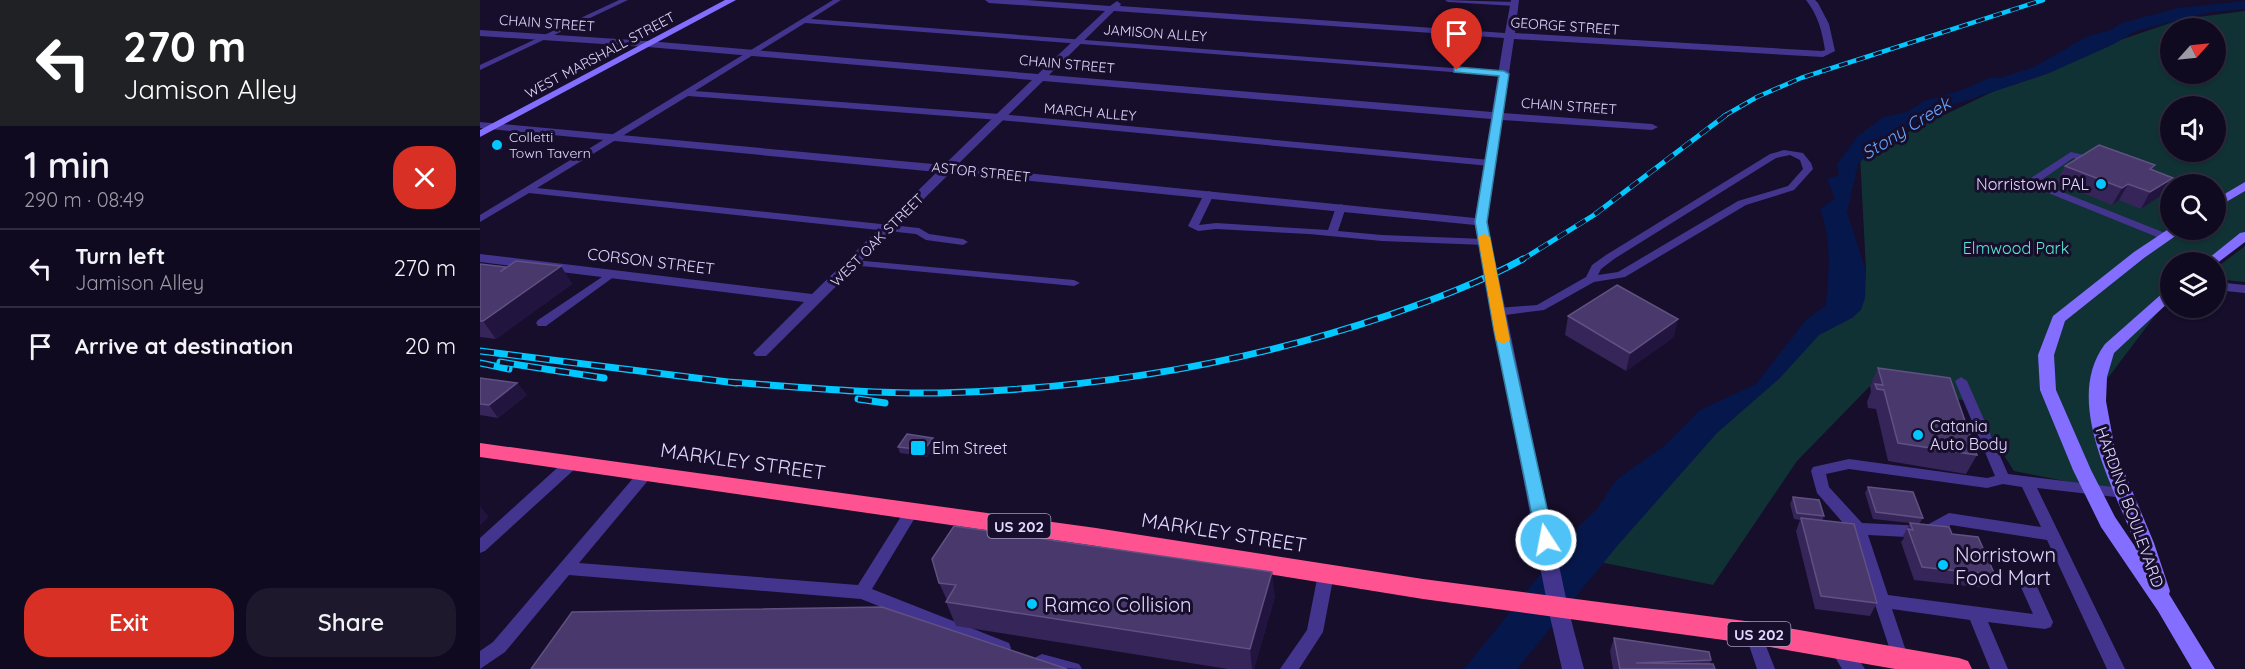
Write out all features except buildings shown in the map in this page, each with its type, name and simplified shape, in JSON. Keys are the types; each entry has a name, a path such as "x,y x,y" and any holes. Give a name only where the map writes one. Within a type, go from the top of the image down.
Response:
{"highway":[{"name":"MARKLEY STREET","path":"480,450 1096,537 1558,608 1753,633 1946,668"}],"street":[{"name":"WEST MARSHALL STREET","path":"480,134 732,0"},
{"name":"GEORGE STREET","path":"989,0 1117,4 1510,36 1823,54 1830,51 1829,45 1821,16 1810,0"},
{"path":"1515,2 1481,222 1542,517 1558,608 1573,669"},
{"name":"WEST OAK STREET","path":"761,353 999,117 1117,4"},
{"name":"CHAIN STREET","path":"480,33 542,39 648,44 1497,116 1652,127"},
{"name":"ASTOR STREET","path":"480,125 1481,222"},
{"path":"2226,198 2245,186"},
{"path":"2223,252 2245,236"},
{"name":"HARDING BOULEVARD","path":"2161,240 2058,319 2046,355 2048,390 2108,522 2165,605 2204,669"},
{"name":"CORSON STREET","path":"480,258 818,299"},
{"path":"2226,287 2245,289"},
{"name":"HARDING BOULEVARD","path":"2160,303 2108,350 2098,381 2098,421 2111,466 2146,544 2165,605"},
{"path":"1840,649 1854,669"}],"lane":[{"path":"480,68 625,0"},
{"path":"480,219 838,0"},
{"path":"1448,0 1515,2"},
{"name":"JAMISON ALLEY","path":"804,21 1504,74"},
{"name":"MARCH ALLEY","path":"687,93 999,117 1490,163"},
{"path":"1498,312 1540,309 1591,279 1620,275 1742,203 1755,197 1779,194 1791,188 1808,169 1807,162 1804,157 1790,152 1773,156 1610,257 1596,267 1591,279"},
{"path":"2107,165 2086,157 2071,155 2034,180 2039,186 2160,229"},
{"path":"528,190 919,231 926,237 963,242"},
{"path":"1209,194 1193,226 1485,242"},
{"path":"1332,233 1341,207"},
{"path":"854,263 1074,284"},
{"path":"542,323 610,274"},
{"path":"1961,381 2003,479"},
{"path":"480,547 572,463"},
{"path":"1901,660 1858,529 1822,489 1818,471 1849,464 1987,483 2003,479 2124,493"},
{"path":"480,661 499,647 646,473"},
{"path":"2027,482 2115,669"},
{"path":"862,592 912,511"},
{"path":"1858,529 1926,532 1949,519 2052,536"},
{"path":"566,568 862,592 1019,655 1073,669"},
{"path":"1289,669 1315,632 1326,574"},
{"path":"1883,601 1976,615 2044,622 2028,585"},
{"path":"1976,615 1999,669"},
{"path":"1753,633 1766,669"}],"green space":[{"name":"Elmwood Park","path":"2245,11 2245,238 2226,252 2160,252 2160,309 2098,391 2124,493 2014,471 1969,401 1870,386 1797,461 1713,585 1595,561 1866,271 1860,155 2055,62 2160,26 2160,84 2226,84 2226,18 2190,18"},
{"path":"2245,246 2245,282 2226,280 2226,260"}],"shaded area":[{"path":"2245,1 2245,9 2211,12 2187,18 2160,18 2160,25 2136,31 2112,45 2047,74 1956,104 1899,126 1858,164 1847,212 1866,271 1865,298 1861,310 1852,318 1819,335 1780,378 1717,433 1618,545 1517,669 1464,669 1579,526 1597,509 1616,480 1664,446 1700,410 1756,384 1806,320 1826,305 1828,245 1820,209 1835,199 1827,179 1839,175 1837,164 1857,137 1883,117 1907,112 1924,101 1962,90 1991,77 1999,78 2034,67 2088,36 2111,30 2121,23 2178,8"}],"waterway":[{"name":"Stony Creek","path":"1878,144 1922,116"}],"railway":[{"path":"1724,116 1757,97 1801,78 2043,0"},
{"path":"1520,261 1594,215 1726,115"},
{"path":"728,382 860,391 940,393 1054,386 1168,371 1280,347 1389,315 1441,296 1523,259"},
{"path":"480,351 728,382"},
{"path":"500,362 604,378"},
{"path":"480,363 509,369"},
{"path":"728,382 736,383"},
{"path":"858,399 885,403"}],"slow traffic":[{"path":"1484,237 1503,340"}],"place":[{"name":"Colletti Town Tavern","path":"497,145"},
{"name":"Norristown PAL","path":"2101,184"},
{"name":"Catania Auto Body","path":"1918,435"},
{"name":"Elm Street","path":"918,448"},
{"name":"Norristown Food Mart","path":"1943,565"},
{"name":"Ramco Collision","path":"1032,604"}],"route":[{"path":"1457,70 1504,74 1481,222 1501,331 1546,540"}]}
